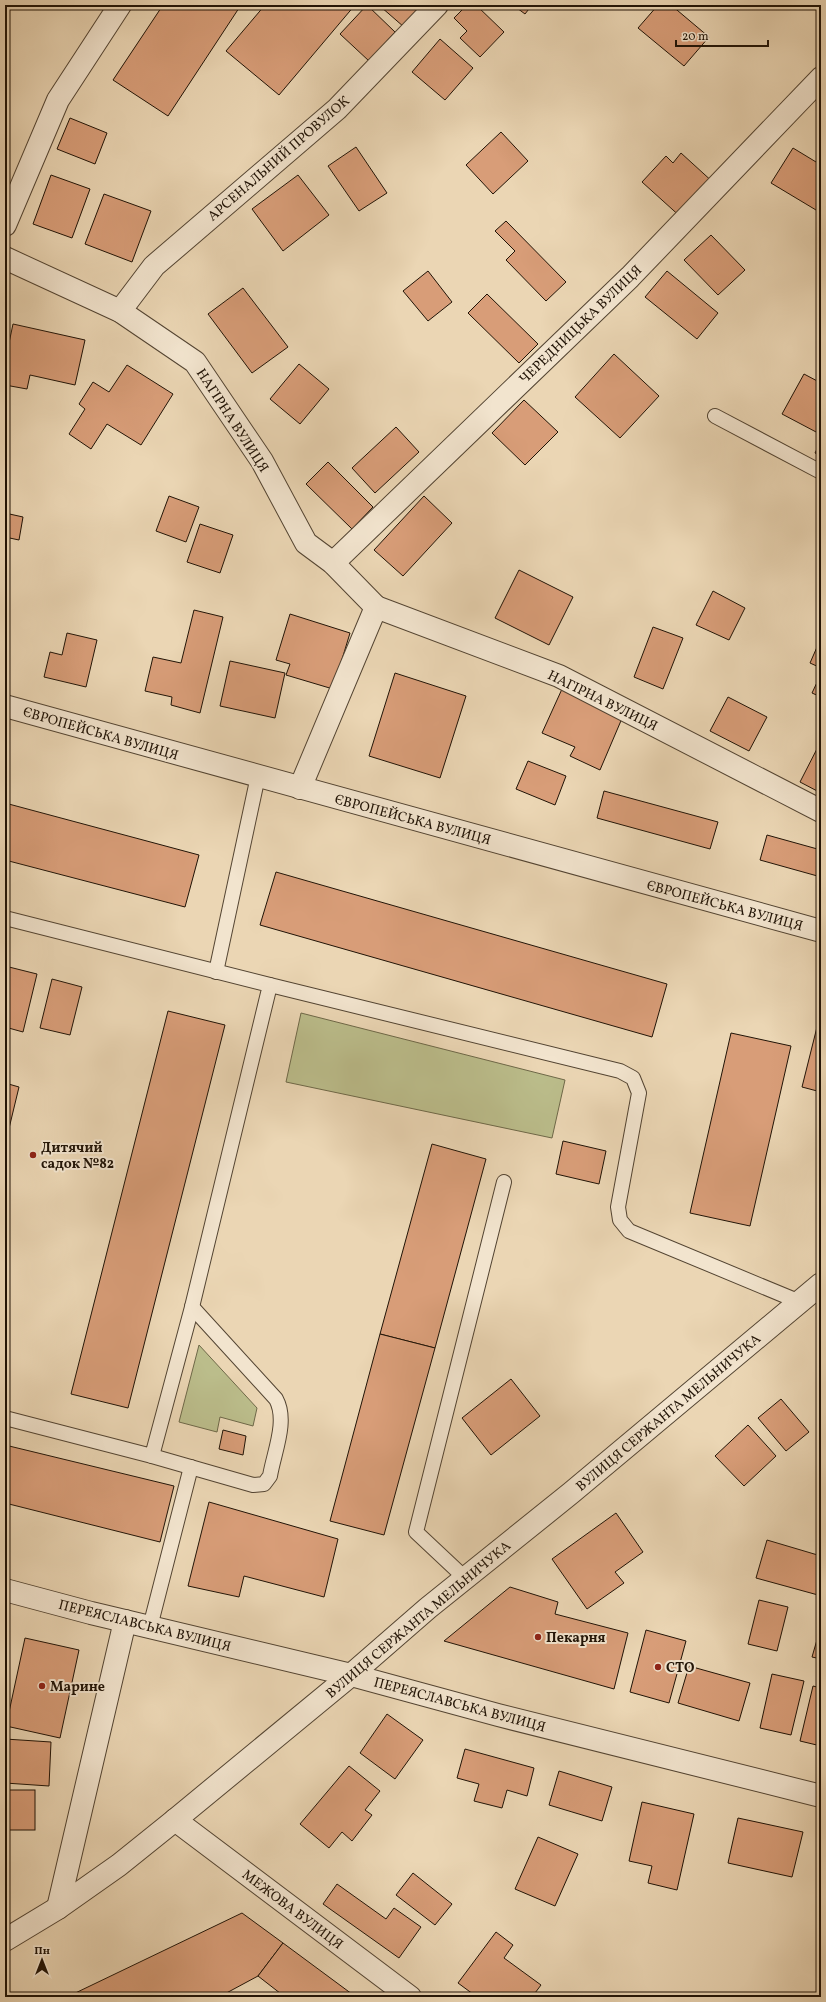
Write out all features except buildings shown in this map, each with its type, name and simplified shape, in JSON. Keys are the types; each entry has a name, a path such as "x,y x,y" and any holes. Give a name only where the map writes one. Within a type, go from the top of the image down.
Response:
{"street":[{"path":"5,226 58,100 120,5"},
{"name":"АРСЕНАЛЬНИЙ ПРОВУЛОК","path":"120,311 154,266 337,109 437,5"},
{"name":"ЧЕРЕДНИЦЬКА ВУЛИЦЯ","path":"333,563 630,277 821,78"},
{"name":"НАГІРНА ВУЛИЦЯ","path":"5,258 120,311 195,362 262,461 306,543 333,563 376,607 558,676 821,811"},
{"path":"300,788 376,607"},
{"name":"ЄВРОПЕЙСЬКА ВУЛИЦЯ","path":"5,706 821,931"},
{"name":"ВУЛИЦЯ СЕРЖАНТА МЕЛЬНИЧУКА","path":"5,1940 58,1908 119,1865 176,1820 351,1675 428,1608 571,1493 821,1284"},
{"name":"ПЕРЕЯСЛАВСЬКА ВУЛИЦЯ","path":"5,1590 125,1621 351,1675 536,1725 821,1796"},
{"path":"58,1908 125,1621"},
{"name":"МЕЖОВА ВУЛИЦЯ","path":"176,1820 410,1997"}],"lane":[{"path":"715,416 821,472"},
{"path":"216,972 258,776"},
{"path":"5,918 216,972 620,1071 633,1078 639,1093 618,1207 620,1220 629,1231 800,1302"},
{"path":"152,1456 192,1307 270,985"},
{"path":"465,1578 416,1532 504,1182"},
{"path":"5,1418 152,1456 253,1486 264,1484 270,1476 281,1418 280,1407 276,1399 192,1307"},
{"path":"150,1627 190,1467"}],"green space":[{"path":"301,1013 565,1080 552,1138 286,1082"},
{"path":"199,1345 257,1408 253,1426 220,1417 217,1432 179,1422"}],"place":[{"name":"Дитячий садок №82","path":"33,1155"},
{"name":"Пекарня","path":"538,1637"},
{"name":"СТО","path":"658,1667"},
{"name":"Марине","path":"42,1686"}]}
